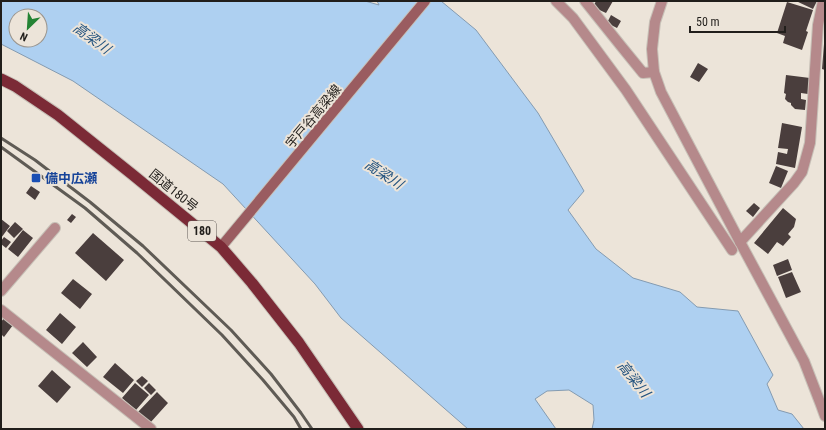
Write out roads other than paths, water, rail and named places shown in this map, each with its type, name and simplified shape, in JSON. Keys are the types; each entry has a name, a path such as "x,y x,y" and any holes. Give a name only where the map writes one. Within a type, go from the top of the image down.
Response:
{"highway":[{"name":"国道180号","path":"1,79 15,86 58,115 139,179 221,247 252,283 299,343 358,429"}],"main road":[{"name":"宇戸谷高梁線","path":"221,247 425,1"}],"street":[{"path":"556,1 573,18 626,90 732,250"},
{"path":"585,1 620,46 644,73 654,72"},
{"path":"662,1 655,22 652,49 654,72 661,92 804,361 825,416"},
{"path":"740,242 794,183 802,172 810,143 818,25 823,1"},
{"path":"1,292 55,228"},
{"path":"1,310 151,429"}],"water":[{"name":"高梁川","path":"1,1 365,1 379,5 377,1 441,1 476,30 538,113 584,191 568,210 596,249 633,278 680,292 697,307 738,311 773,375 767,384 778,410 792,414 804,429 592,429 594,420 593,405 569,390 547,391 535,399 556,429 468,429 341,318 315,284 223,184 73,81 9,48 48,48 48,8 8,8 8,48 1,44"}],"railway":[{"path":"1,138 35,160 90,202 143,246 231,330 271,374 312,429"},
{"path":"1,147 85,208 137,253 222,335 263,380 294,417 301,429"}],"place":[{"name":"備中広瀬","path":"36,178"}]}
